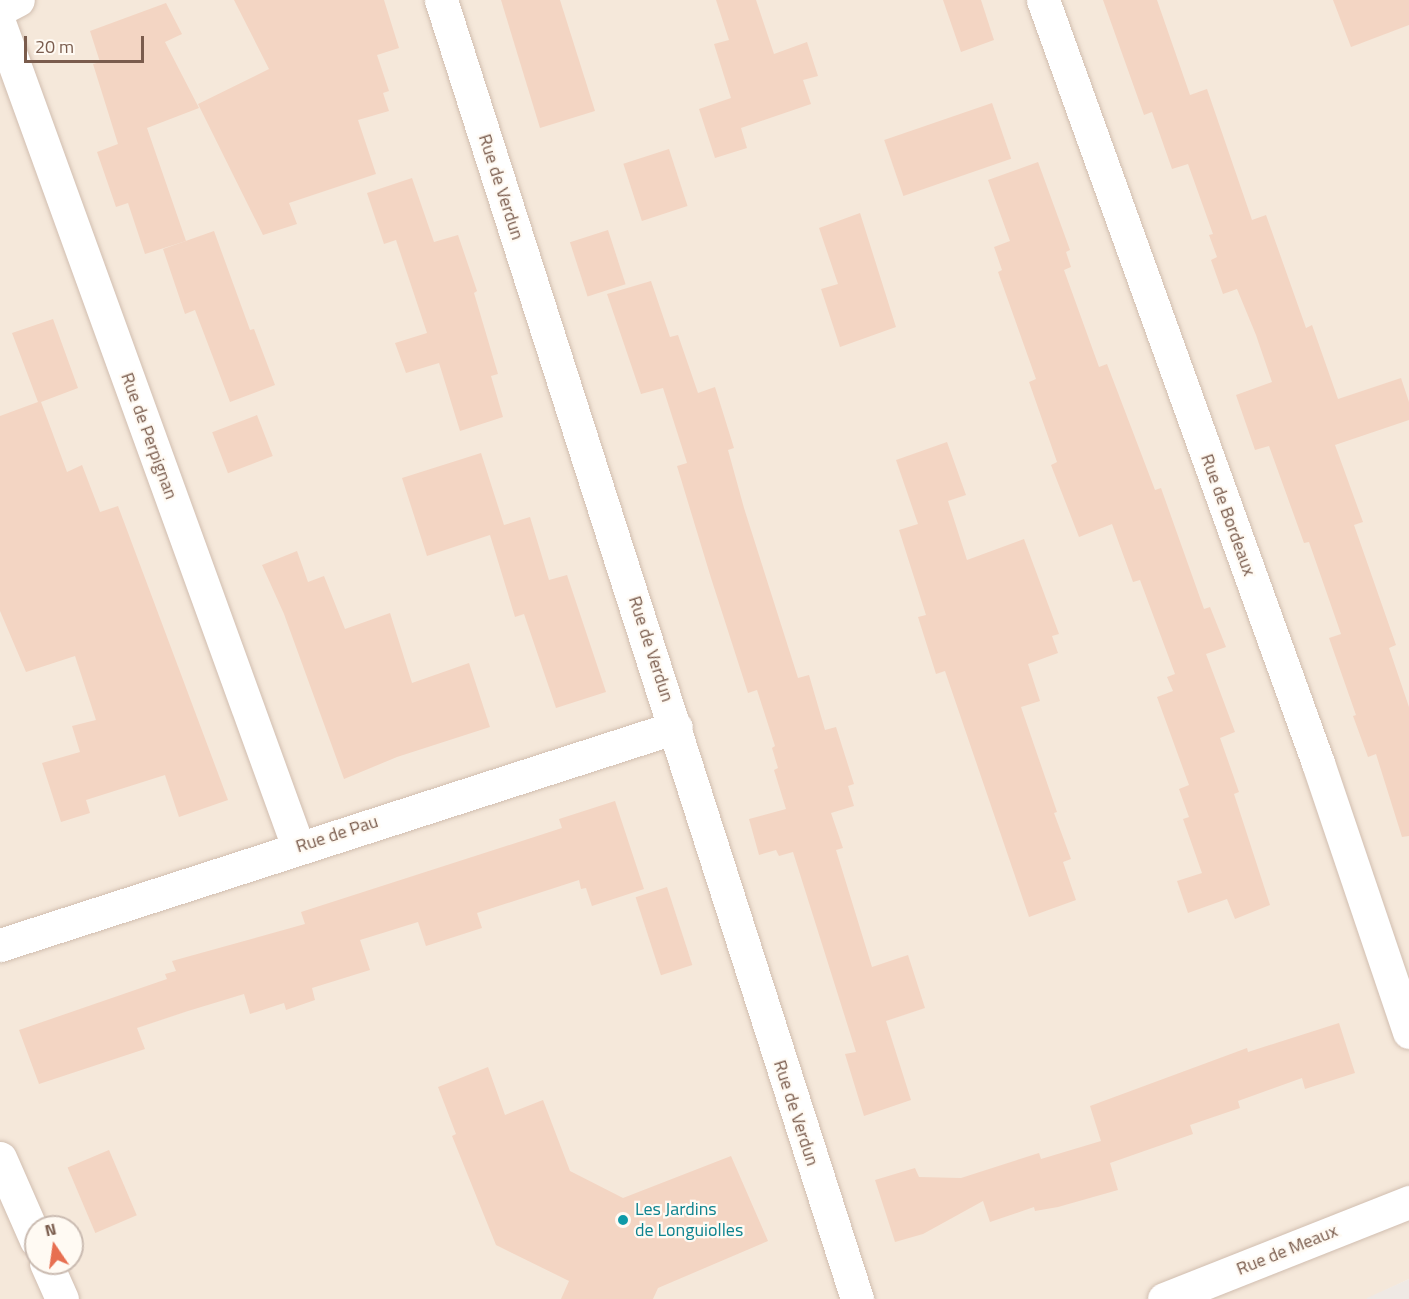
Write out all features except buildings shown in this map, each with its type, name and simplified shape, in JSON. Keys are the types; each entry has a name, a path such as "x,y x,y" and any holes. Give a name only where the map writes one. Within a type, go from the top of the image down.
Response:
{"street":[{"path":"0,9 18,0"},
{"name":"Rue de Verdun","path":"441,0 676,727 753,981 857,1299"},
{"name":"Rue de Bordeaux","path":"1043,0 1318,763 1409,1032"},
{"name":"Rue de Perpignan","path":"0,25 298,847"},
{"name":"Rue de Pau","path":"0,945 298,847 676,727"},
{"path":"0,1158 25,1215"},
{"name":"Rue de Meaux","path":"1164,1299 1409,1202"},
{"path":"51,1275 62,1299"}],"shaded area":[{"path":"0,0 1409,0 1409,1279 1367,1299 0,1299"},
{"path":"1409,1279 1409,1299 1367,1299 1367,1298"}],"place":[{"name":"Les Jardins de Longuiolles","path":"623,1220"}]}
